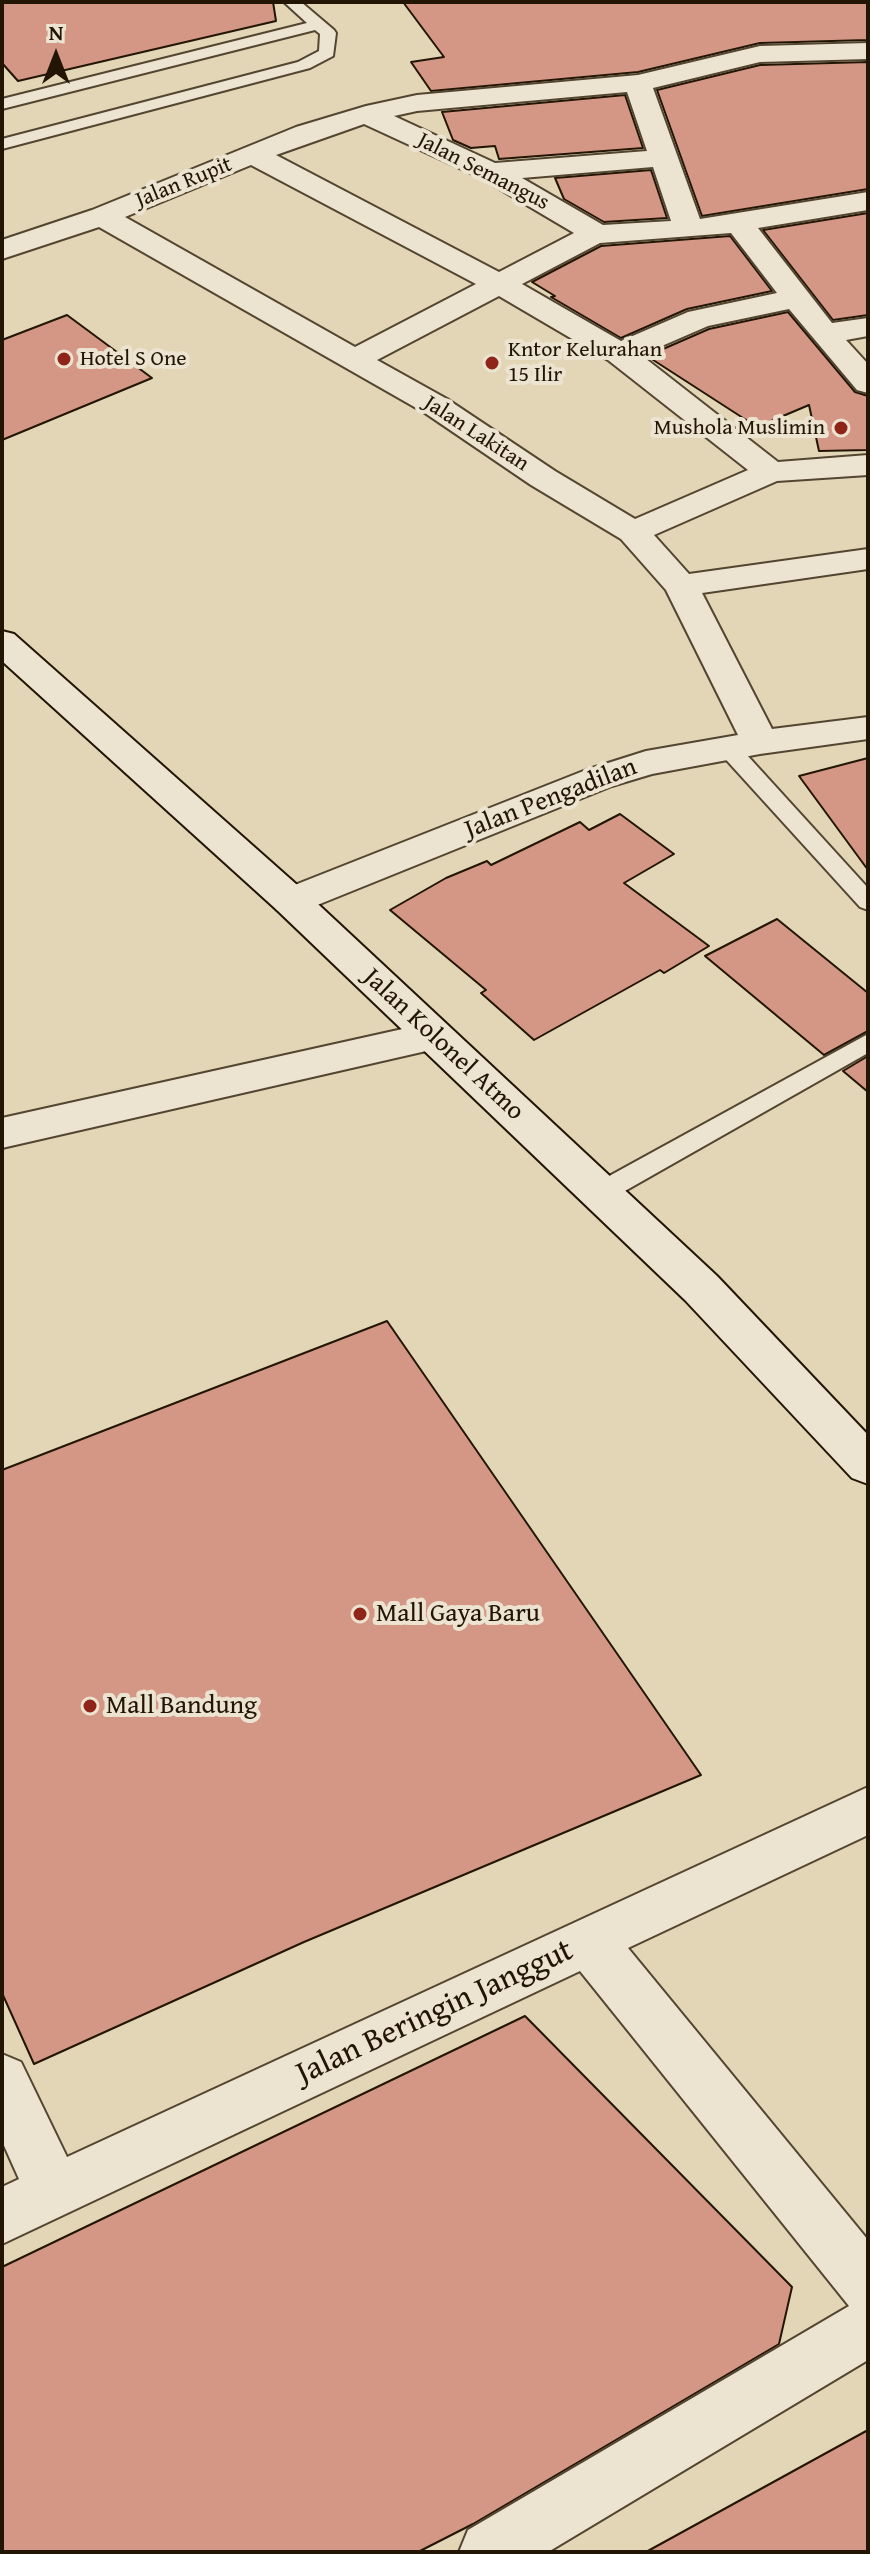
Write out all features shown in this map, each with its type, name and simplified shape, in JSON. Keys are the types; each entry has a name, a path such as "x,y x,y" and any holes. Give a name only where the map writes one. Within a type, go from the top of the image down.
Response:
{"street":[{"name":"Jalan Rupit","path":"2,250 102,216 306,133 366,114 417,103 638,83 760,54 868,51"},
{"path":"638,83 689,229"},
{"name":"Jalan Semangus","path":"366,114 491,172 598,234"},
{"path":"253,155 500,284 619,353 771,472"},
{"path":"491,172 662,158"},
{"path":"353,360 598,234 739,223 868,201"},
{"name":"Jalan Lakitan","path":"102,216 436,406 543,478 633,532 681,586 744,745"},
{"path":"739,223 824,334 868,383"},
{"path":"619,353 699,319 796,298"},
{"path":"824,334 868,327"},
{"path":"633,532 771,472 868,465"},
{"path":"681,586 868,559"},
{"name":"Jalan Kolonel Atmo","path":"2,642 291,901 701,1288 868,1465"},
{"name":"Jalan Pengadilan","path":"291,901 599,778 646,763 744,745 868,728"},
{"path":"2,1133 434,1036"},
{"name":"Jalan Beringin Janggut","path":"2,2216 868,1810"},
{"path":"589,1941 868,2285"},
{"path":"2,2080 54,2192"},
{"path":"490,2552 868,2327"}],"lane":[{"path":"2,144 304,65 327,53 328,33 292,2"},
{"path":"2,104 318,25"},
{"path":"744,745 868,902"},
{"path":"600,1193 868,1042"}],"building":[{"path":"2,2 273,2 276,21 18,81 2,63"},
{"path":"403,2 868,2 868,40 760,43 638,72 431,91 411,62 444,57"},
{"path":"868,62 868,189 702,216 657,90 760,65"},
{"path":"625,95 643,148 499,159 495,146 471,148 453,140 442,112"},
{"path":"651,170 667,218 604,222 564,199 555,178"},
{"path":"868,213 868,315 833,320 763,230"},
{"path":"730,236 772,291 687,309 621,338 551,297 555,296 532,282 601,246"},
{"path":"788,312 855,392 868,396 868,450 819,451 809,405 757,427 647,356 709,329"},
{"name":"Hotel S One","path":"67,315 152,378 2,440 2,340"},
{"path":"868,758 868,870 799,776"},
{"path":"620,814 674,854 624,883 709,946 664,973 660,970 534,1040 481,993 486,990 390,910 446,878 487,861 491,865 580,822 589,830"},
{"path":"777,919 868,993 868,1031 824,1055 705,956"},
{"path":"868,1056 868,1092 843,1071"},
{"name":"Mall Gaya Baru","path":"387,1321 701,1775 304,1942 34,2064 2,1993 2,1470"},
{"path":"525,2016 792,2287 779,2344 473,2524 418,2552 2,2552 2,2267"},
{"path":"868,2430 868,2552 646,2552"}],"place":[{"name":"Hotel S One","path":"64,359"},
{"name":"Kntor Kelurahan 15 Ilir","path":"492,363"},
{"name":"Mushola Muslimin","path":"841,428"},
{"name":"Mall Gaya Baru","path":"360,1614"},
{"name":"Mall Bandung","path":"90,1706"}]}
